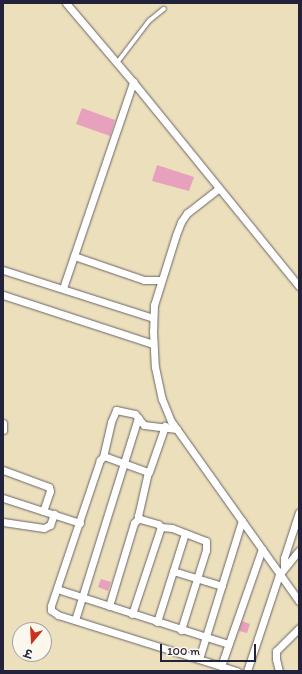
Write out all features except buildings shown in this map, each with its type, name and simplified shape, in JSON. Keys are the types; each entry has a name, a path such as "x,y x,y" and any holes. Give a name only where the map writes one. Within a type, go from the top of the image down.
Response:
{"street":[{"path":"66,3 133,82 299,286"},
{"path":"63,288 133,82"},
{"path":"218,188 184,216 176,235 154,305 153,344 155,367 162,399 167,413 279,575 299,600"},
{"path":"74,256 144,280 161,280"},
{"path":"3,270 153,318"},
{"path":"3,295 153,344"},
{"path":"177,429 165,426 146,425 141,423 132,413 119,409 115,410 102,457 51,606 51,610 55,614 237,671"},
{"path":"75,620 138,418"},
{"path":"3,423 3,430"},
{"path":"139,518 138,514 148,472 165,426"},
{"path":"102,457 125,463 148,472"},
{"path":"3,470 49,487 50,491 43,511"},
{"path":"3,498 80,523"},
{"path":"284,567 284,558 299,512"},
{"path":"3,522 44,528 50,525 54,514"},
{"path":"139,518 161,527 169,527 185,532 206,541 206,550 181,630"},
{"path":"109,606 134,523 139,518"},
{"path":"199,659 242,520"},
{"path":"132,614 161,527"},
{"path":"157,622 185,532"},
{"path":"221,666 262,549"},
{"path":"247,671 279,575 299,550"},
{"path":"173,571 222,586"},
{"path":"57,589 228,644"},
{"path":"279,671 276,651 299,628"}],"lane":[{"path":"117,63 149,21 164,9"}]}
